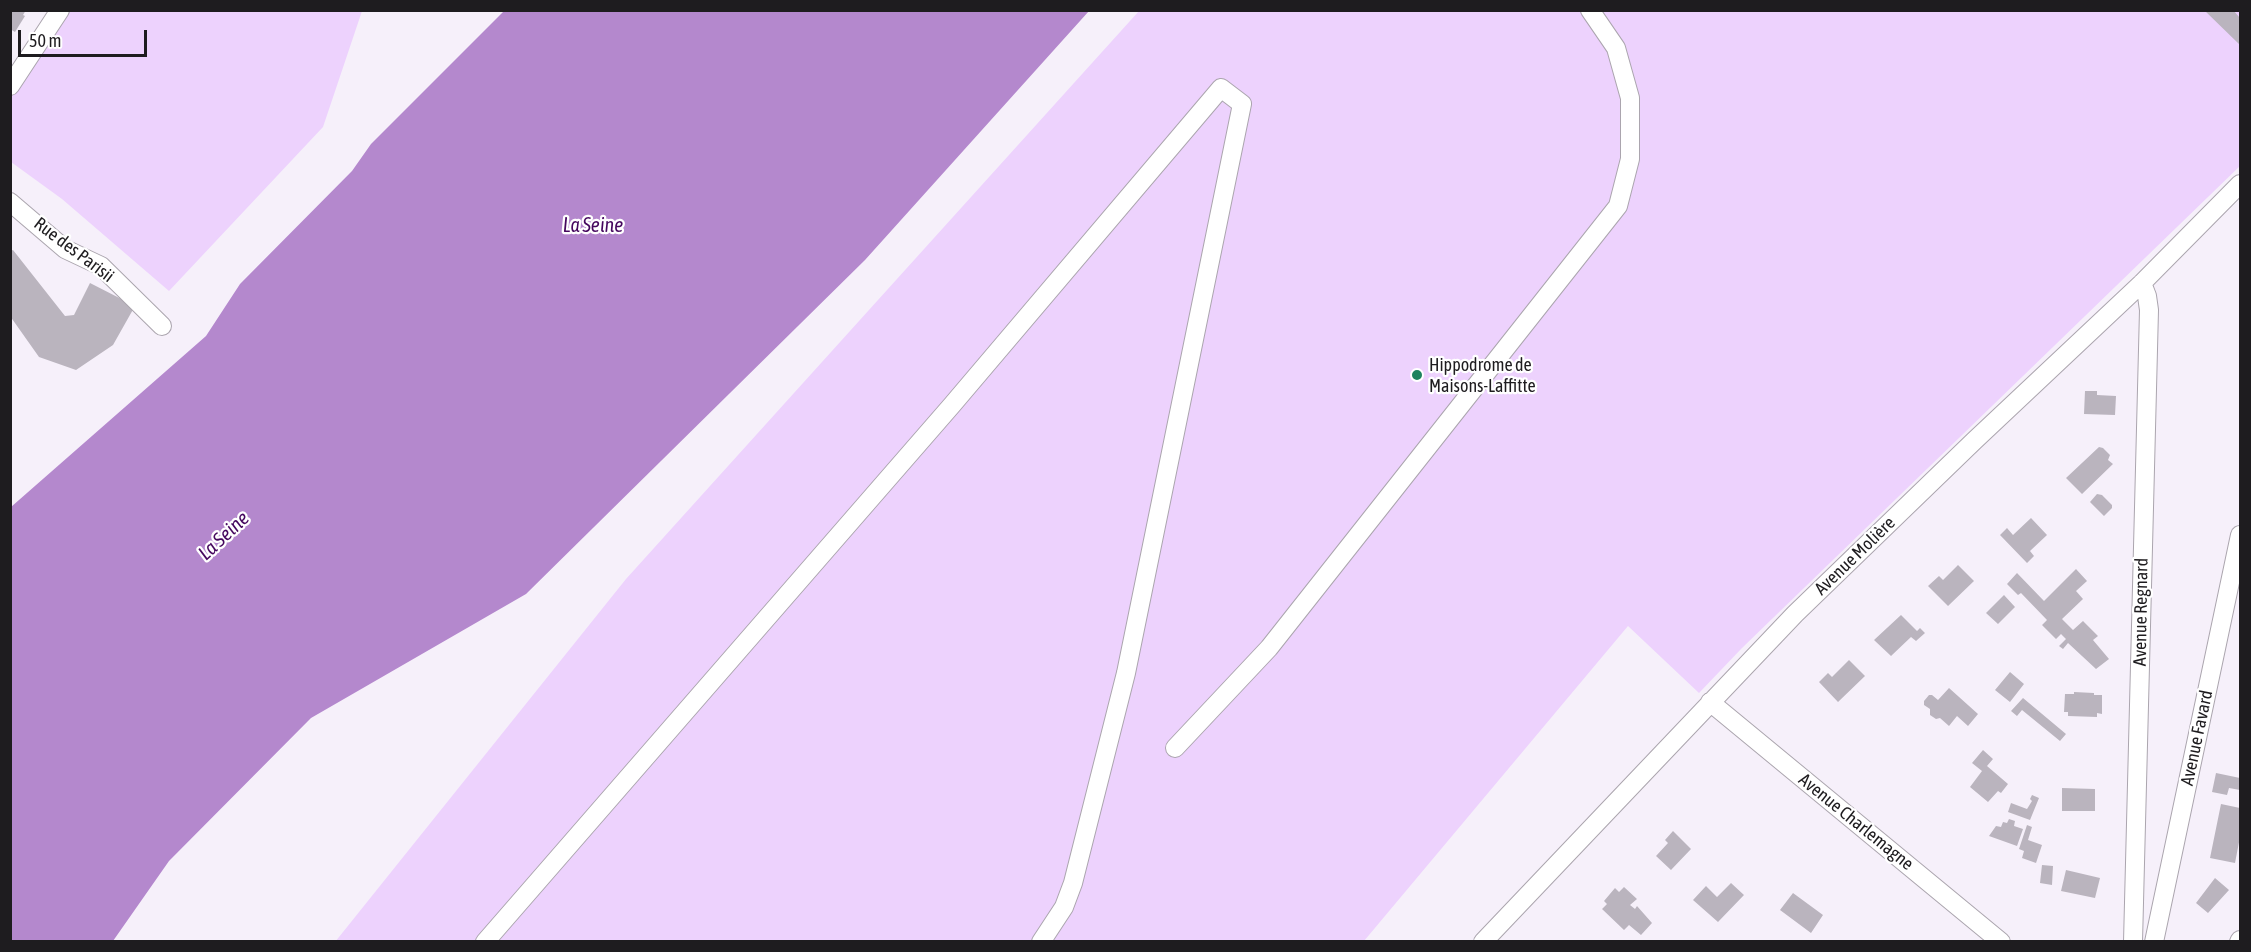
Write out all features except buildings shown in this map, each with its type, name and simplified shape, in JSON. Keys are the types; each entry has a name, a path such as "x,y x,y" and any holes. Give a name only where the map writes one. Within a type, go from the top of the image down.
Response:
{"street":[{"path":"10,86 60,10"},
{"path":"1175,748 1269,648 1618,206 1630,159 1630,98 1616,48 1590,10"},
{"path":"484,942 952,405 1221,88 1242,104 1126,673 1073,883 1064,907 1041,942"},
{"name":"Avenue Molière","path":"1484,942 1795,614 2142,283 2241,183"},
{"name":"Rue des Parisii","path":"10,202 65,249 101,266 162,326"},
{"name":"Avenue Regnard","path":"2133,942 2149,310 2142,283"},
{"name":"Avenue Favard","path":"2154,942 2241,535"},
{"name":"Avenue Charlemagne","path":"1710,702 2001,942"}],"shaded area":[{"path":"70,11 362,11 323,127 169,291 62,199 11,162 11,98"},
{"name":"Hippodrome de Maisons-Laffitte","path":"1139,11 2240,11 2240,166 1742,648 1699,693 1628,626 1364,941 335,942 626,579"}],"water":[{"name":"La Seine","path":"505,10 1089,11 865,260 526,594 311,718 169,861 113,941 11,941 11,507 206,336 240,284 352,171 371,144"}],"place":[{"name":"Hippodrome de Maisons-Laffitte","path":"1417,375"}]}
